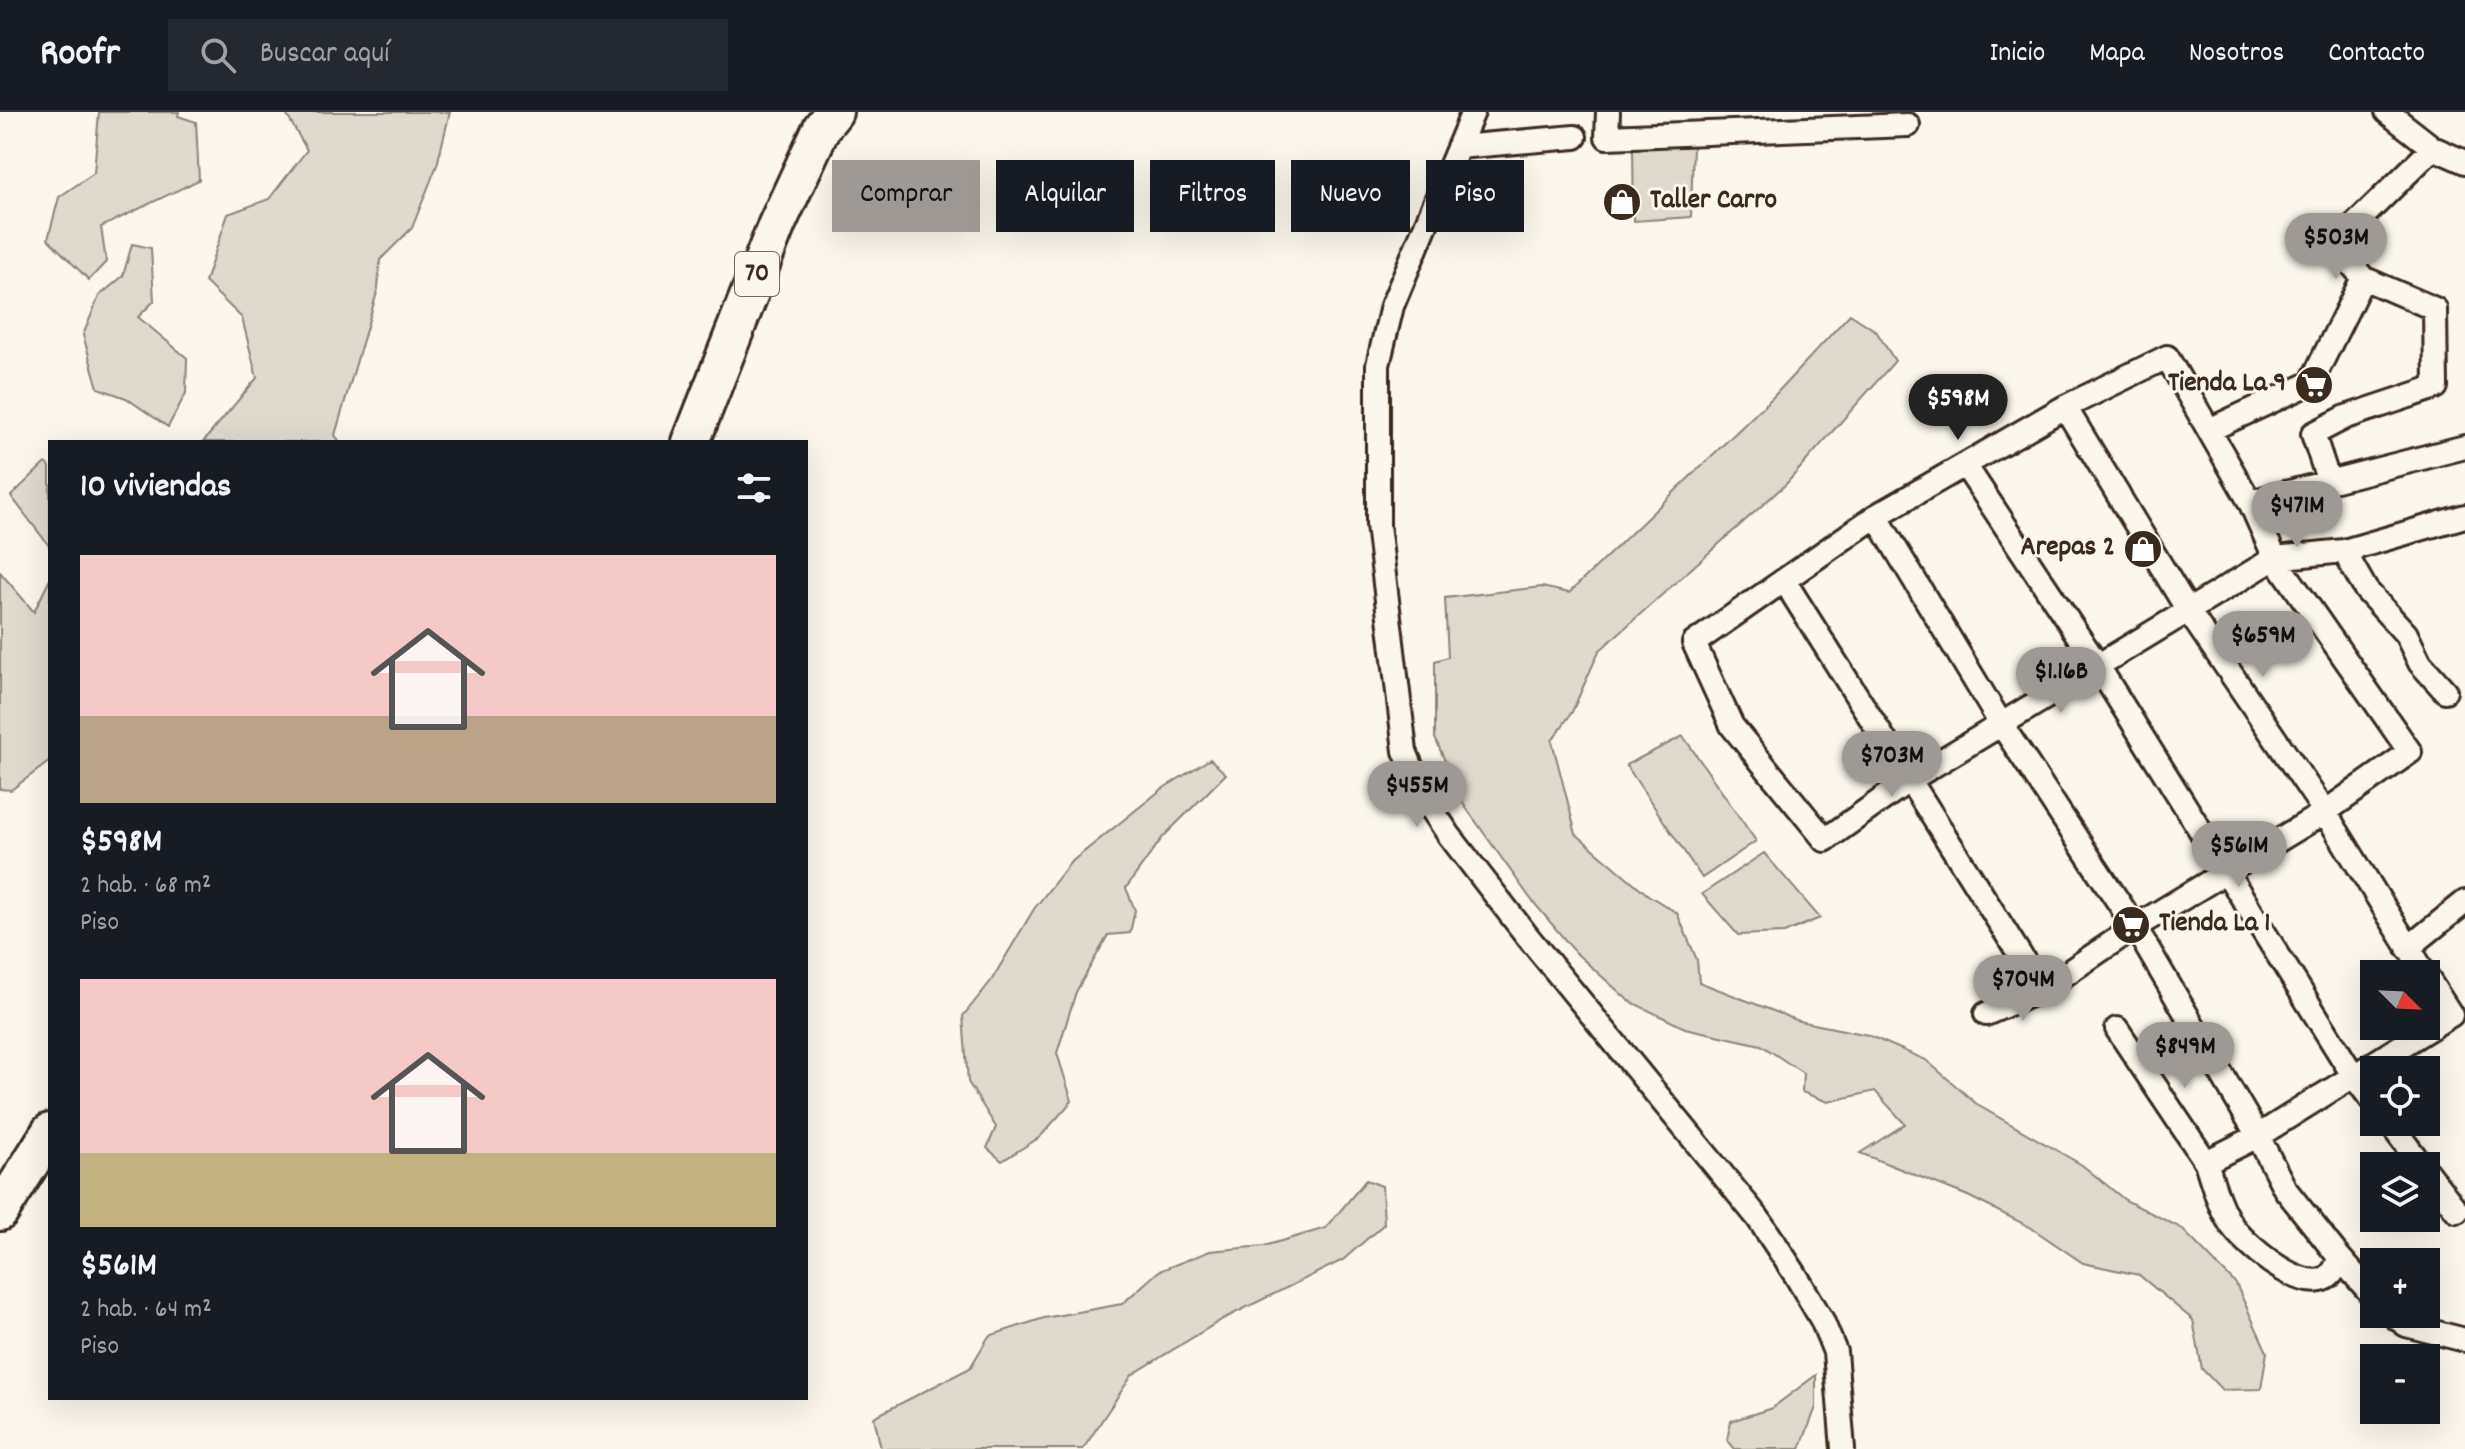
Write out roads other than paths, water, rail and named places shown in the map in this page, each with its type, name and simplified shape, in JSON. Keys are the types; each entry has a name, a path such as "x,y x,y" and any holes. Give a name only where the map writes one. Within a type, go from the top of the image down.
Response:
{"main road":[{"name":"70","path":"692,440 777,224 822,127 834,112"},
{"path":"0,1212 48,1135"}],"street":[{"path":"1473,112 1392,306 1378,365 1378,525 1405,751 1423,796 1449,835 1537,948 1758,1218 1795,1274 1822,1320 1835,1352 1843,1449"},
{"path":"1608,112 1607,137 1908,125"},
{"path":"2387,112 2433,148 2465,162"},
{"path":"1458,147 1575,137"},
{"path":"2329,482 2313,434 2346,417 2436,387 2435,309 2363,278 2335,244 2433,148"},
{"path":"2209,430 2311,383 2363,278"},
{"path":"1986,1014 2042,990 2224,871 2325,812 2410,752 2275,558 2250,502 2167,357 2065,407 1876,516 1820,552 1785,582 1694,643 1732,726 1825,840 1908,781 2275,558 2344,551 2465,516"},
{"path":"2065,407 2189,612 2325,812 2416,960"},
{"path":"2250,502 2465,447"},
{"path":"1965,465 2098,666 2360,1084"},
{"path":"1876,516 2001,724 2135,927 2258,1136 2292,1201 2360,1281"},
{"path":"2344,551 2366,590 2406,634 2420,663 2445,691"},
{"path":"1785,582 2042,990"},
{"path":"2408,948 2465,902"},
{"path":"2440,998 2451,1015 2440,1022"},
{"path":"2117,1029 2206,1162 2221,1207 2231,1225 2259,1255 2287,1272 2316,1280 2333,1271 2339,1257"},
{"path":"2206,1162 2258,1136 2410,1040"},
{"path":"2400,1136 2412,1152"},
{"path":"2440,1189 2457,1211"},
{"path":"2418,1328 2465,1340"}],"place":[{"name":"Taller Carro","path":"1622,202"},
{"name":"Tienda La 9","path":"2314,385"},
{"name":"Arepas 2","path":"2143,549"},
{"name":"Tienda La 1","path":"2131,925"}]}
